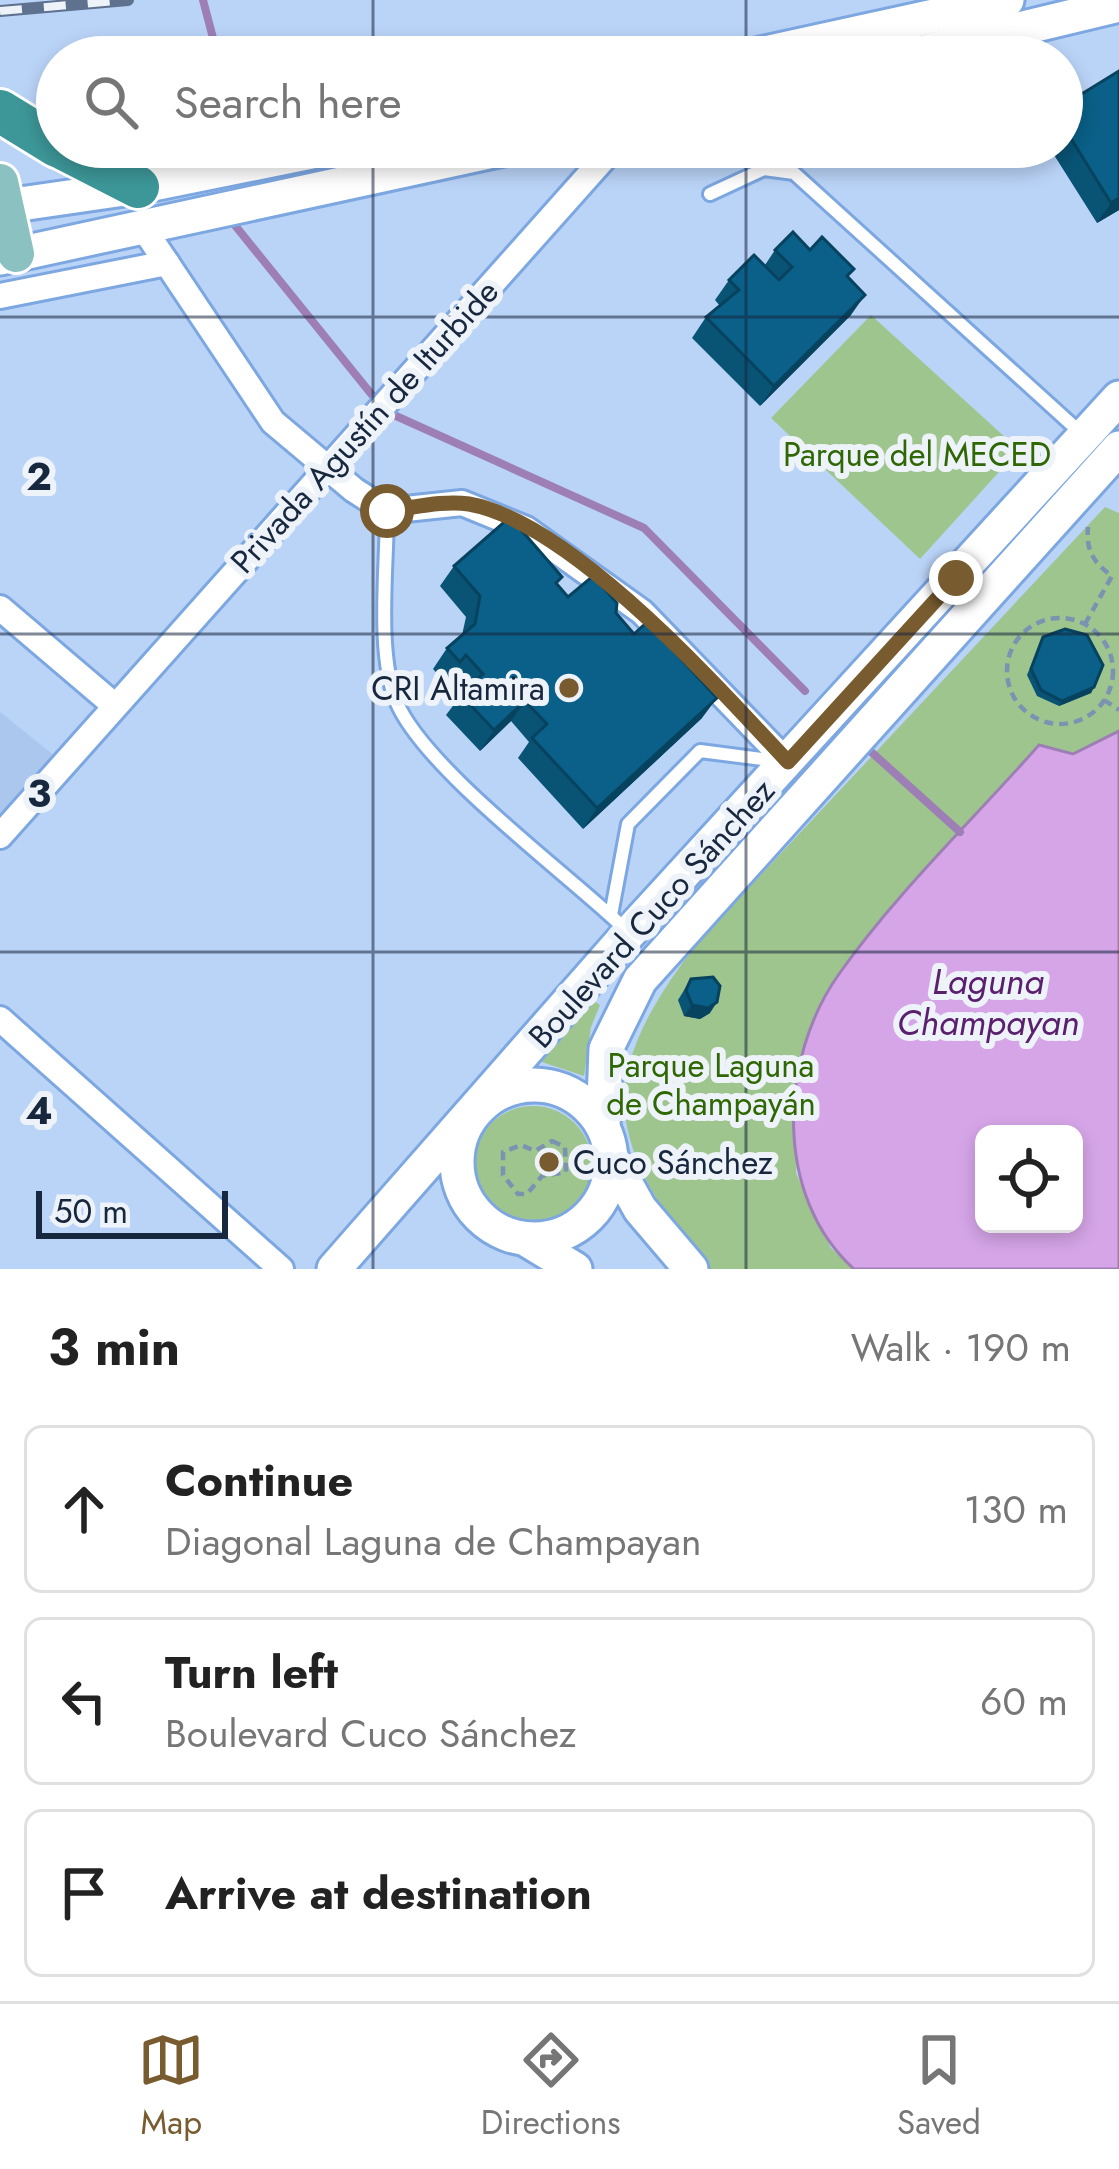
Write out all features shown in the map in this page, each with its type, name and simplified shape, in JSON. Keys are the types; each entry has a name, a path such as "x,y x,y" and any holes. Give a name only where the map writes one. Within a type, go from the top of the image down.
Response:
{"highway":[{"path":"0,111 36,133"},
{"path":"87,168 141,208"}],"main road":[{"path":"2,198 8,256"}],"street":[{"path":"843,36 1007,0"},
{"path":"990,36 1119,5"},
{"path":"8,256 141,208 185,178 241,168"},
{"path":"2,198 195,215 416,168"},
{"name":"Privada Agustín de Iturbide","path":"0,836 595,168"},
{"path":"141,208 167,263 273,422 387,511 461,503 526,529 642,612 788,762"},
{"path":"0,296 167,263"},
{"name":"Boulevard Cuco Sánchez","path":"607,1142 606,1049 640,980 1108,454 1119,398"},
{"name":"Boulevard Cuco Sánchez","path":"334,1269 476,1111 620,924 1108,454"},
{"path":"0,608 114,705"},
{"path":"0,1019 281,1269"},
{"path":"574,1269 483,1221 458,1180 457,1155 476,1111 493,1097 533,1084 574,1095 607,1142 640,1208 691,1269"},
{"path":"526,1240 570,1232 587,1219 610,1180 607,1142"}],"lane":[{"path":"710,194 764,169 794,173 1108,454"},
{"path":"387,511 387,638 397,704 446,767 620,924"},
{"path":"620,924 628,824 700,751 788,762"}],"path":[{"path":"1085,625 1115,575 1095,563 1087,544 1088,520"},
{"path":"1052,619 1085,625 1100,635 1113,667 1104,700 1093,713 1059,725 1027,714 1008,684 1011,650 1021,635 1052,619"},
{"path":"1104,700 1119,710"},
{"path":"551,1141 559,1142 567,1155 566,1172 542,1176 527,1194 511,1189 500,1161 511,1146 536,1151 551,1141"}],"shaded area":[{"path":"0,712 61,761 0,831"}],"green space":[{"name":"Parque del MECED","path":"871,315 1019,450 920,559 771,418"},
{"name":"Parque Laguna de Champayán","path":"1105,507 1119,513 1119,731 1073,754 1038,746 838,976 799,1076 796,1173 831,1248 854,1269 706,1269 647,1181 631,1143 625,1107 628,1070 641,1032 698,942"},
{"path":"591,999 600,1005 591,1027 584,1076 536,1060"},
{"path":"533,1106 556,1110 575,1123 588,1142 592,1165 588,1188 575,1207 556,1220 533,1224 510,1220 491,1207 478,1188 474,1165 478,1142 491,1123 510,1110"}],"water":[{"name":"Laguna Champayan","path":"1119,731 1119,1269 854,1269 828,1239 809,1205 798,1167 796,1086 804,1046 839,974 885,914 1039,745 1073,754"}],"building":[{"path":"1119,71 1119,198 1111,203 1083,158 1083,93"},
{"path":"793,232 810,250 822,237 854,269 847,276 865,295 774,386 706,317 739,290 729,280 754,255 779,280 792,267 775,250"},
{"name":"CRI Altamira","path":"510,517 562,577 556,583 568,597 593,576 617,603 616,613 634,634 647,622 717,698 597,808 532,738 547,724 525,701 494,730 461,695 483,674 466,655 460,662 447,648 475,624 480,596 454,566"},
{"path":"1065,629 1087,635 1103,665 1094,687 1062,701 1041,690 1031,669 1043,637"},
{"path":"713,977 720,986 717,1002 708,1008 692,1005 686,990 691,979"}],"waterway":[{"path":"203,0 212,36"},
{"path":"229,218 385,411 644,528 805,691"},
{"path":"868,749 960,832"}],"railway":[{"path":"0,11 128,0"}],"place":[{"name":"CRI Altamira","path":"569,688"},
{"name":"Cuco Sánchez","path":"549,1162"}],"route":[{"path":"387,511 461,503 526,529 642,612 788,762 956,578"}]}
